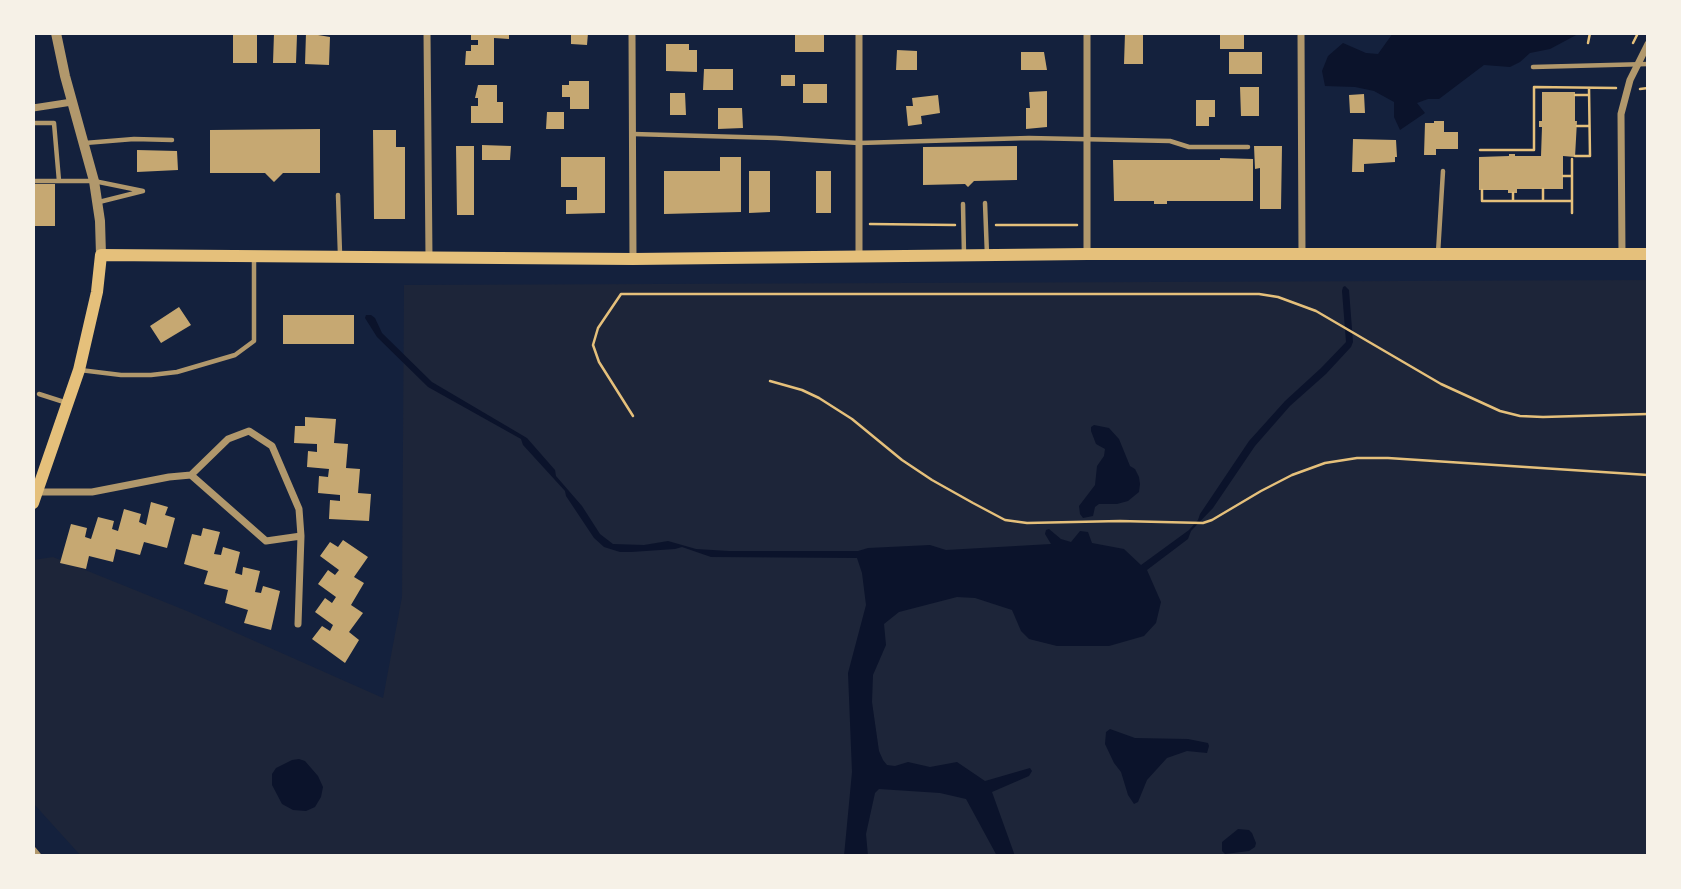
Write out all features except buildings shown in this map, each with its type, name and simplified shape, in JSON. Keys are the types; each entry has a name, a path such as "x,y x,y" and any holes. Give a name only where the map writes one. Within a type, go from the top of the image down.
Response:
{"main road":[{"path":"35,498 79,370 97,292 101,255 859,258 1087,254 1648,254"}],"street":[{"path":"57,33 72,102 94,181 101,255"},
{"path":"428,33 429,258"},
{"path":"632,33 633,258"},
{"path":"859,33 859,258"},
{"path":"1087,33 1087,254"},
{"path":"1300,33 1302,254"},
{"path":"1622,254 1621,114 1628,89 1648,44"},
{"path":"33,108 72,102"},
{"path":"35,498 92,492 191,475 228,439 249,431 272,446 299,509 301,536 298,624"},
{"path":"191,475 266,541 301,536"},
{"path":"33,850 38,856"}],"lane":[{"path":"1533,66 1648,64"},
{"path":"33,123 54,123 59,181"},
{"path":"633,134 859,143 1029,138 1170,141 1189,147 1248,147"},
{"path":"84,143 134,139 172,140"},
{"path":"1438,254 1443,171"},
{"path":"33,181 94,181 143,191 98,202"},
{"path":"338,195 340,258"},
{"path":"985,203 987,256"},
{"path":"962,204 964,256"},
{"path":"79,370 151,376 177,372 234,355 254,341 254,257"},
{"path":"40,394 69,404"}],"path":[{"path":"1588,43 1590,33"},
{"path":"1633,43 1638,33"},
{"path":"1480,150 1534,150 1534,87 1628,89"},
{"path":"1572,213 1573,157 1590,156 1589,88"},
{"path":"1575,95 1589,95"},
{"path":"1577,126 1589,126"},
{"path":"1563,176 1572,176"},
{"path":"1543,189 1543,201"},
{"path":"1482,190 1482,201 1572,201"},
{"path":"1513,192 1513,201"},
{"path":"633,416 599,362 593,345 598,328 621,294 1259,294 1296,303 1340,324 1441,384 1500,411 1520,416 1543,417 1648,414"},
{"path":"770,381 820,398 932,480 1005,520 1027,523 1203,523 1292,475 1325,463 1357,458 1388,457 1648,475"}],"shaded area":[{"path":"1393,33 1580,33 1550,49 1530,53 1510,67 1484,65 1439,99 1417,103 1425,113 1400,130 1394,117 1394,102 1374,91 1325,86 1322,71 1328,56 1343,43 1366,53 1378,54"},
{"path":"1648,280 1648,856 81,856 33,803 33,560 53,557 187,611 383,698 402,597 404,285"},
{"path":"1345,286 1349,290 1353,342 1351,347 1290,406 1255,446 1213,508 1191,531 1188,539 1147,570 1161,602 1156,623 1144,636 1109,646 1057,646 1029,639 1021,631 1012,610 975,598 957,597 899,612 884,624 886,645 873,675 872,702 879,751 883,760 887,765 895,766 908,762 930,767 957,762 985,781 1030,768 1032,771 1029,776 992,792 1015,856 997,856 966,799 940,793 879,789 875,793 866,834 868,856 844,856 852,772 848,673 866,605 857,558 711,557 682,547 620,552 604,547 594,538 565,491 523,445 521,439 428,387 377,337 365,318 366,315 371,315 375,318 382,333 432,382 527,438 555,470 556,476 582,506 600,534 613,544 644,545 668,541 696,549 729,551 858,551 868,548 930,545 946,550 1051,544 1045,534 1049,529 1061,539 1071,542 1080,531 1088,532 1092,543 1124,549 1141,565 1189,530 1249,441 1285,401 1346,342 1342,291"},
{"path":"1094,425 1109,428 1119,439 1140,484 1139,492 1128,501 1099,504 1095,507 1093,516 1083,518 1079,506 1095,485 1097,466 1105,449 1096,444 1091,431"},
{"path":"1110,729 1135,738 1188,739 1208,743 1209,746 1207,753 1187,751 1167,758 1147,780 1138,802 1134,804 1128,795 1121,772 1105,744 1106,732"},
{"path":"299,759 305,761 318,776 323,787 315,807 306,811 293,810 282,804 272,785 272,774 276,768"},
{"path":"1238,829 1252,833 1255,847 1249,851 1225,854 1222,851 1222,842"}]}
